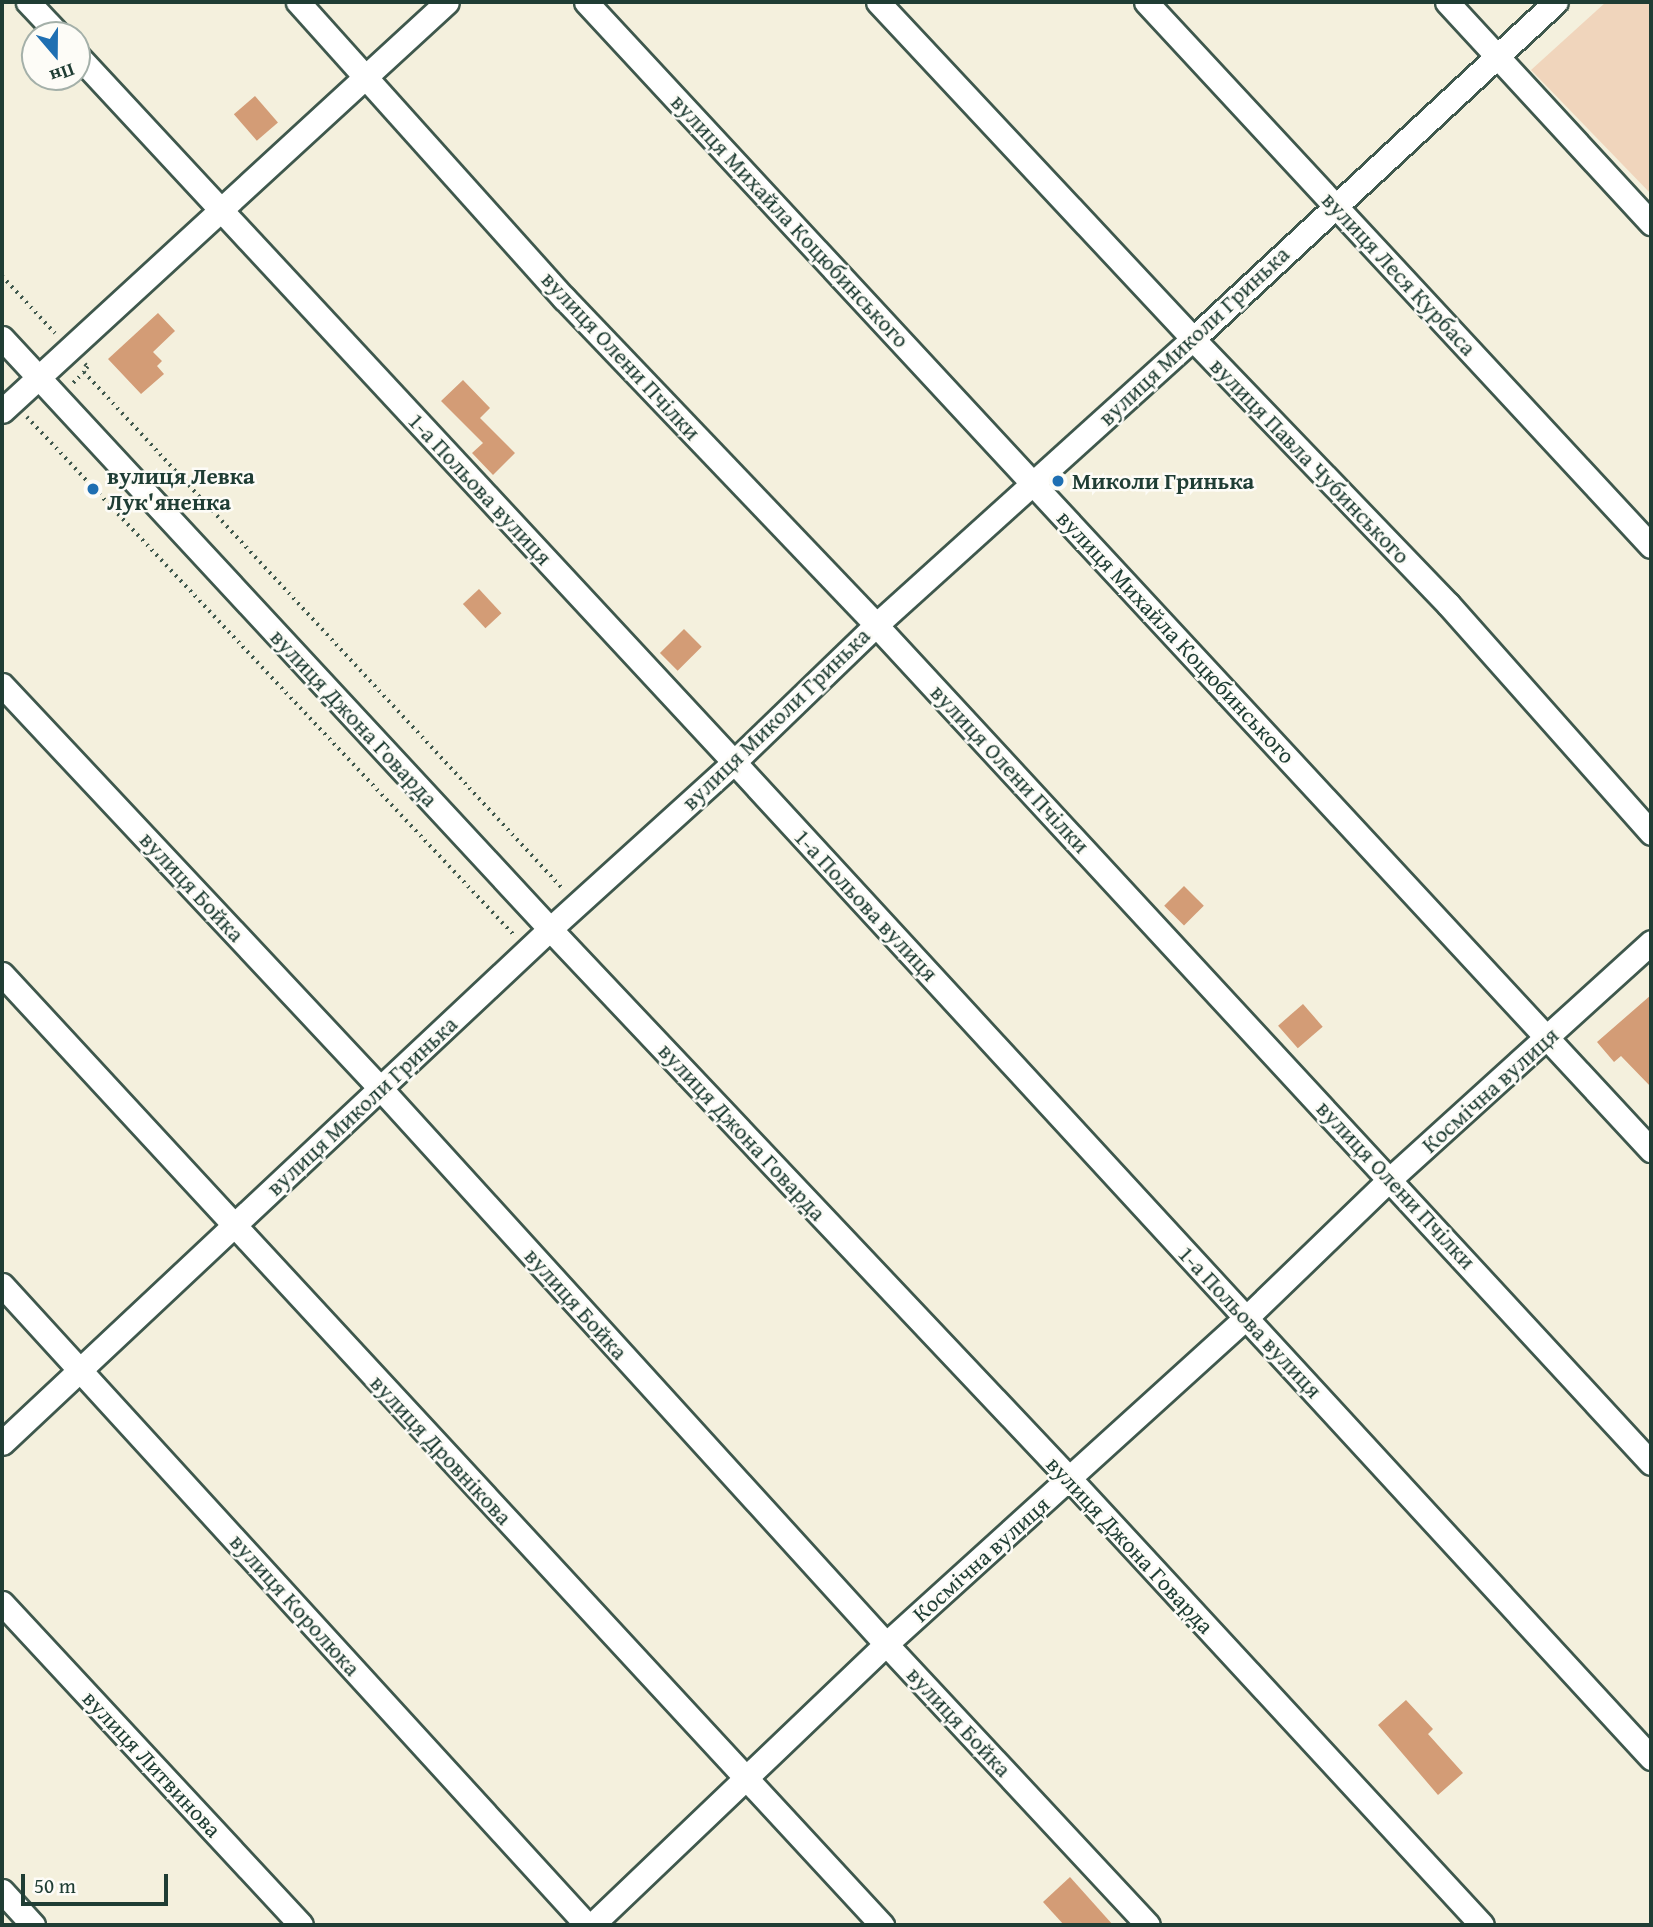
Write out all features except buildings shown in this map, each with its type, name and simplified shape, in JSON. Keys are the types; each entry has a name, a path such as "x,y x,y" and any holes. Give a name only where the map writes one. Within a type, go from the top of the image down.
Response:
{"street":[{"path":"28,2 46,21"},
{"name":"вулиця Олени Пчілки","path":"298,2 564,298 876,625 1651,1463"},
{"path":"7,406 447,2"},
{"name":"вулиця Михайла Коцюбинського","path":"586,2 1651,1150"},
{"name":"вулиця Павла Чубинського","path":"878,2 1193,339 1448,604 1651,833"},
{"name":"вулиця Леся Курбаса","path":"1146,2 1651,546"},
{"path":"1447,2 1651,223"},
{"name":"вулиця Миколи Гринька","path":"2,1443 550,929 734,762 876,625 1193,339 1556,2"},
{"name":"1-а Польова вулиця","path":"91,70 734,762 1651,1758"},
{"name":"вулиця Джона Говарда","path":"2,338 550,929 1070,1479 1482,1925"},
{"name":"вулиця Бойка","path":"2,685 381,1090 886,1644 1148,1925"},
{"name":"Космічна вулиця","path":"589,1925 886,1644 1246,1318 1391,1179 1548,1039 1651,942"},
{"name":"вулиця Дровнікова","path":"2,974 882,1925"},
{"name":"вулиця Королюка","path":"2,1285 589,1925"},
{"name":"вулиця Литвинова","path":"2,1603 301,1925"},
{"path":"2,1891 33,1925"}],"path":[{"path":"2,276 88,368 84,372 578,904"},
{"path":"7,406 528,950"}],"shaded area":[{"path":"1606,2 1651,2 1651,194 1531,70"}],"place":[{"name":"Миколи Гринька","path":"1058,481"},
{"name":"вулиця Левка Лук'яненка","path":"93,489"}]}
